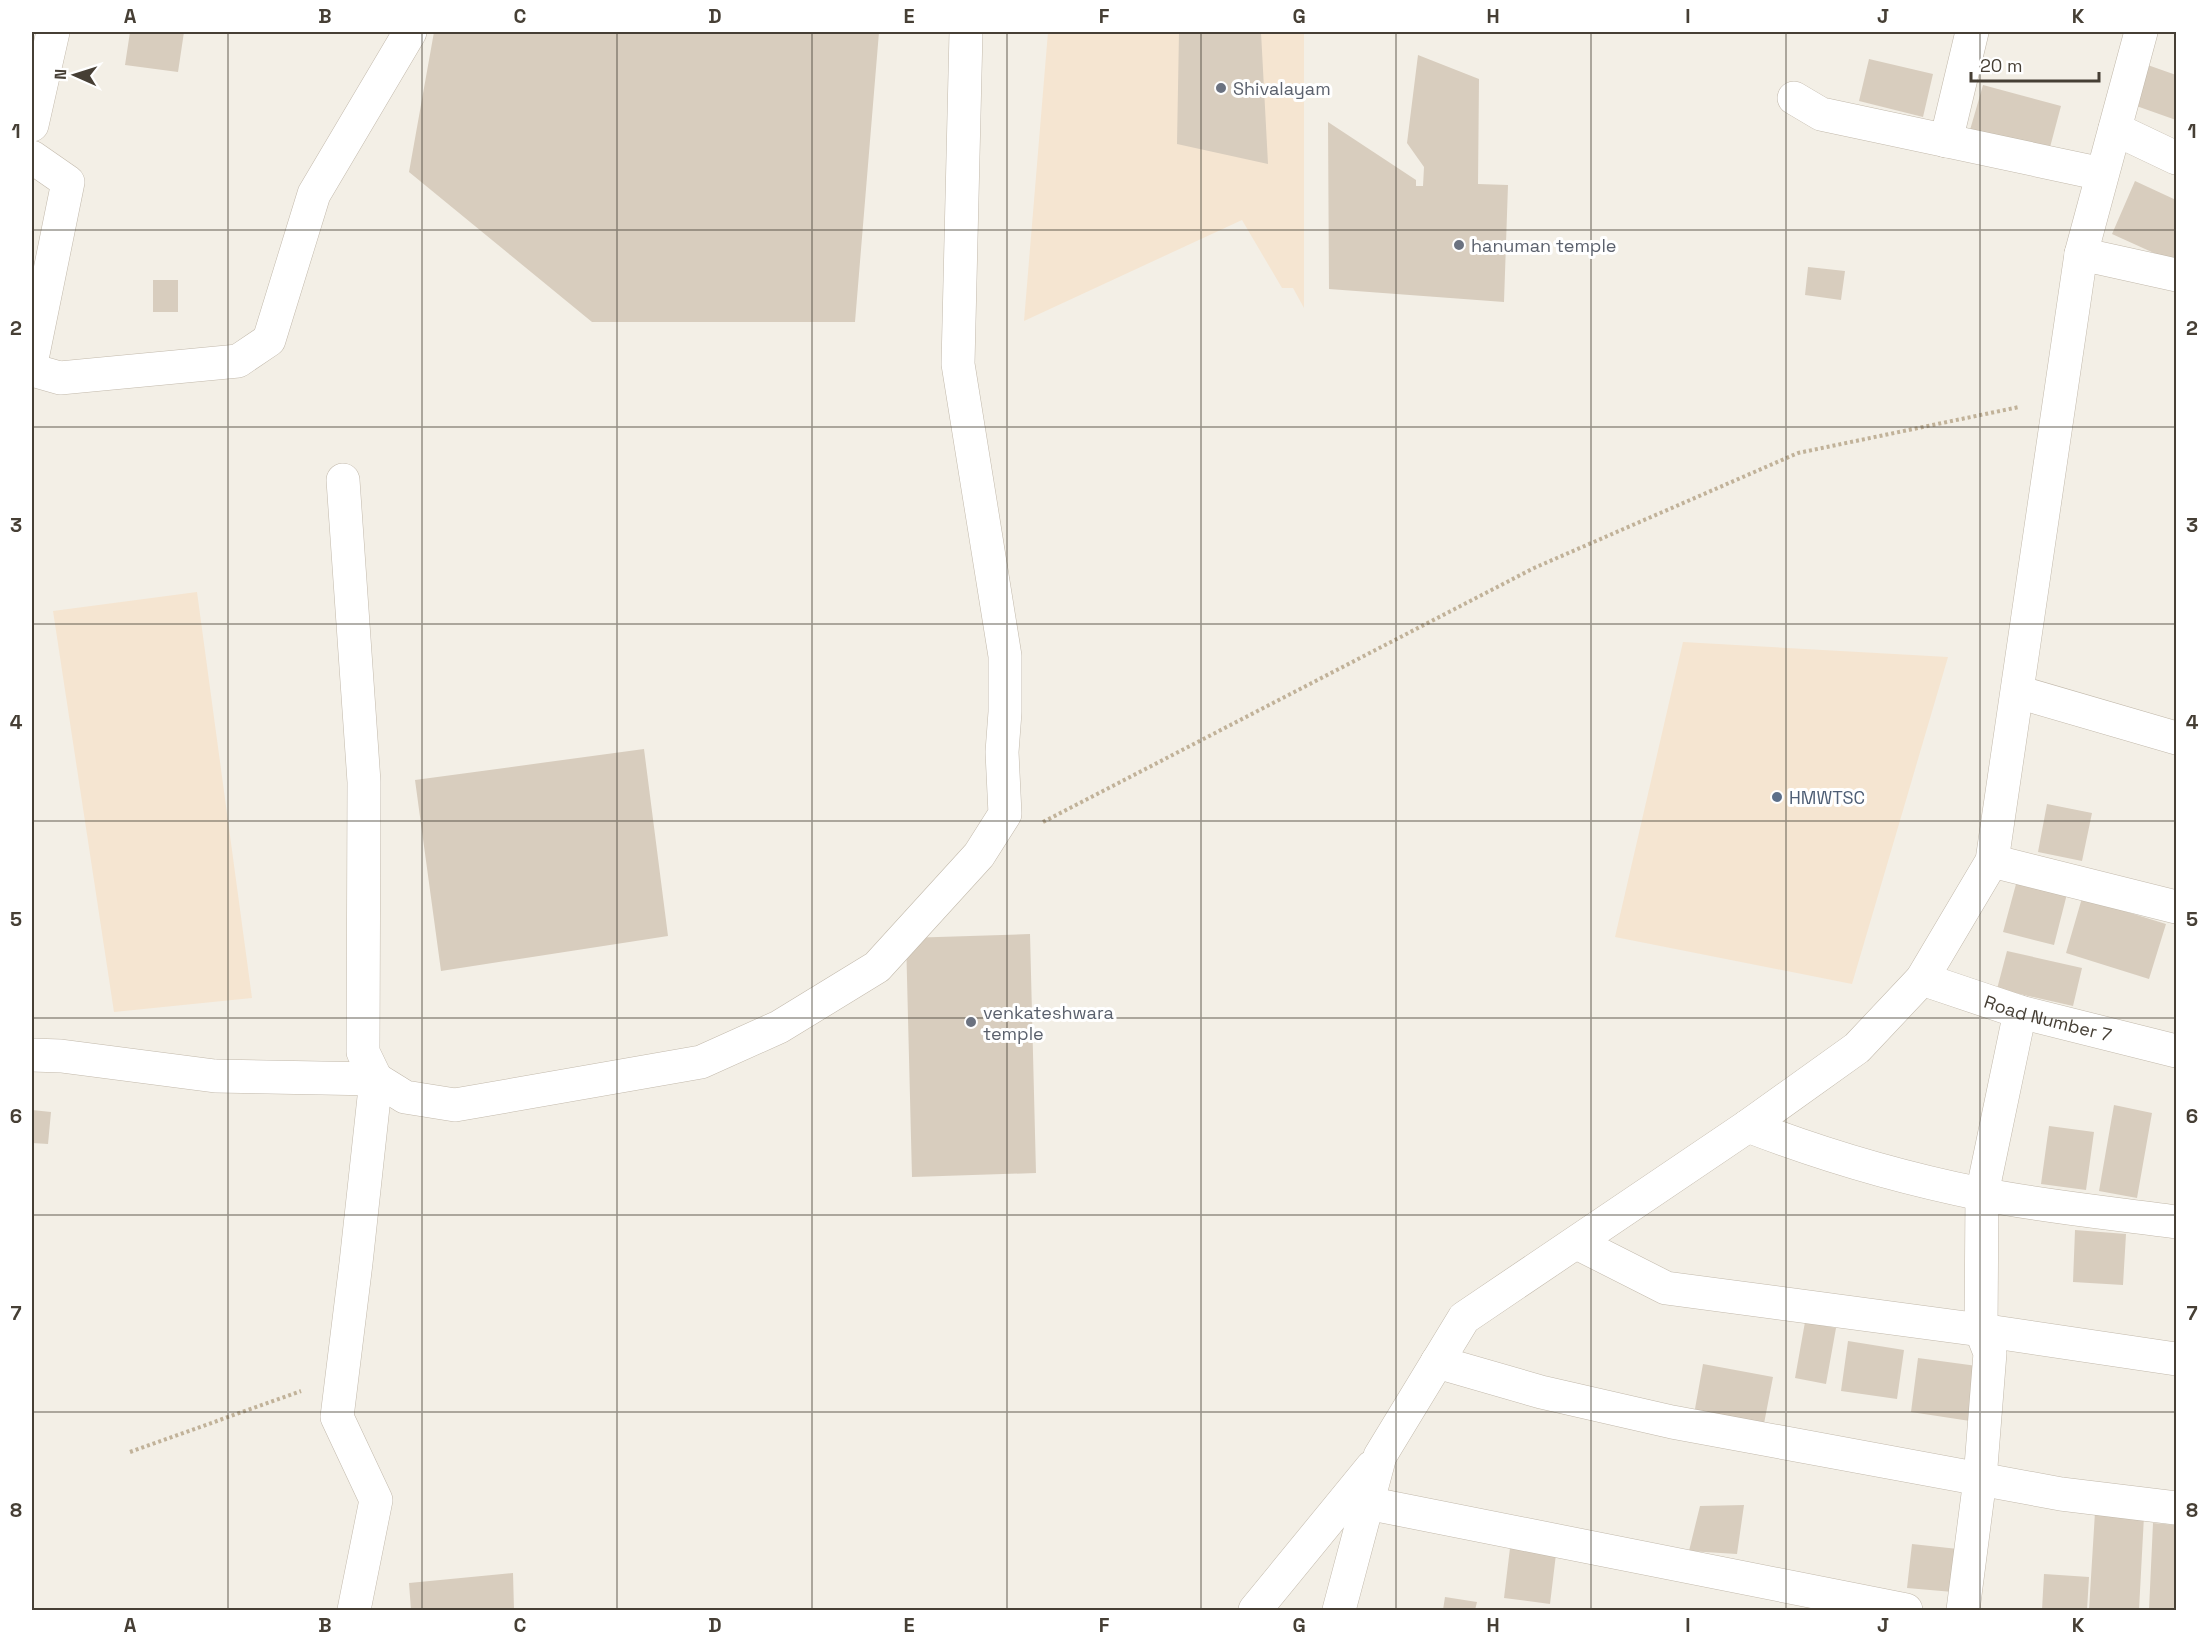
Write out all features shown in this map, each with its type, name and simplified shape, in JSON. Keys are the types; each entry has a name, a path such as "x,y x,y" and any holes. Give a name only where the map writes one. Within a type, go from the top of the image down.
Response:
{"street":[{"path":"32,125 53,32"},
{"path":"32,370 60,378 238,361 269,340 314,194 410,32"},
{"path":"32,1054 215,1076 376,1079 405,1096 455,1105 700,1062 779,1027 877,967 979,855 1005,814 1002,752 1005,656 958,364 966,32"},
{"path":"1946,141 1972,32"},
{"path":"1255,1611 1380,1456 1464,1318 1748,1126 1857,1048 1922,979 1992,861 2080,254 2141,32"},
{"path":"1794,98 1821,114 2102,174"},
{"path":"2115,129 2176,158"},
{"path":"32,157 68,182 32,359"},
{"path":"2080,254 2176,275"},
{"path":"343,480 364,782 363,1052 376,1079 337,1417 375,1500 354,1611"},
{"path":"2018,692 2176,738"},
{"path":"1992,861 2176,907"},
{"name":"Road Number 7","path":"1922,979 2020,1011 2176,1051"},
{"path":"1963,1611 1980,1479 1990,1353 1981,1330 1982,1194 2020,1011"},
{"path":"1748,1126 1797,1145 1886,1171 1982,1194 2176,1222"},
{"path":"1577,1243 1666,1288 1981,1330 2176,1359"},
{"path":"1437,1362 1541,1392 1672,1422 2061,1494 2176,1508"},
{"path":"1339,1611 1380,1456"},
{"path":"1367,1503 1906,1611"}],"path":[{"path":"1042,823 1534,568 1798,453 2060,399"},
{"path":"130,1452 342,1376"}],"shaded area":[{"path":"1048,32 1304,32 1304,308 1293,288 1282,288 1242,220 1024,321"},
{"path":"197,592 252,998 114,1012 53,611"},
{"name":"HMWTSC","path":"1683,642 1948,657 1852,984 1615,937"}],"building":[{"path":"130,32 184,32 178,72 125,65"},
{"path":"434,32 879,32 855,322 592,322 409,172"},
{"name":"Shivalayam","path":"1179,32 1261,32 1268,164 1177,144"},
{"path":"1418,55 1479,79 1478,184 1508,185 1504,302 1329,289 1328,122 1416,180 1416,186 1423,186 1424,167 1407,143"},
{"path":"1869,59 1933,74 1923,117 1859,101"},
{"path":"2142,63 2176,75 2176,120 2128,103"},
{"path":"1983,85 2061,106 2049,151 1970,130"},
{"path":"2135,181 2176,200 2176,263 2112,234"},
{"path":"1808,267 1845,271 1841,300 1805,295"},
{"path":"153,280 178,280 178,312 153,312"},
{"path":"644,749 668,936 441,971 415,780"},
{"path":"2047,804 2092,813 2082,861 2038,852"},
{"path":"2019,873 2069,886 2054,945 2003,932"},
{"path":"2082,898 2166,924 2149,979 2066,953"},
{"path":"1030,934 1036,1173 912,1177 906,938"},
{"path":"2007,951 2082,968 2073,1006 1997,989"},
{"path":"2114,1105 2152,1113 2137,1198 2099,1191"},
{"path":"32,1110 51,1112 48,1144 32,1143"},
{"path":"2049,1126 2094,1132 2086,1190 2041,1184"},
{"path":"2075,1230 2126,1234 2123,1285 2073,1282"},
{"path":"1805,1322 1836,1328 1826,1384 1795,1378"},
{"path":"1848,1341 1904,1350 1897,1399 1841,1391"},
{"path":"1918,1358 1977,1366 1970,1421 1911,1412"},
{"path":"1703,1364 1773,1377 1762,1434 1693,1420"},
{"path":"1744,1505 1737,1554 1689,1551 1700,1506"},
{"path":"2095,1512 2144,1516 2139,1610 2089,1610"},
{"path":"2153,1523 2176,1525 2176,1610 2149,1610"},
{"path":"1912,1544 1958,1549 1953,1592 1907,1588"},
{"path":"1510,1548 1556,1554 1550,1604 1504,1598"},
{"path":"513,1573 514,1610 411,1610 409,1583"},
{"path":"2044,1574 2089,1577 2087,1610 2042,1610"},
{"path":"1445,1597 1477,1602 1475,1610 1443,1610"}],"place":[{"name":"Shivalayam","path":"1221,88"},
{"name":"hanuman temple","path":"1459,245"},
{"name":"HMWTSC","path":"1777,797"},
{"name":"venkateshwara temple","path":"971,1022"}]}
